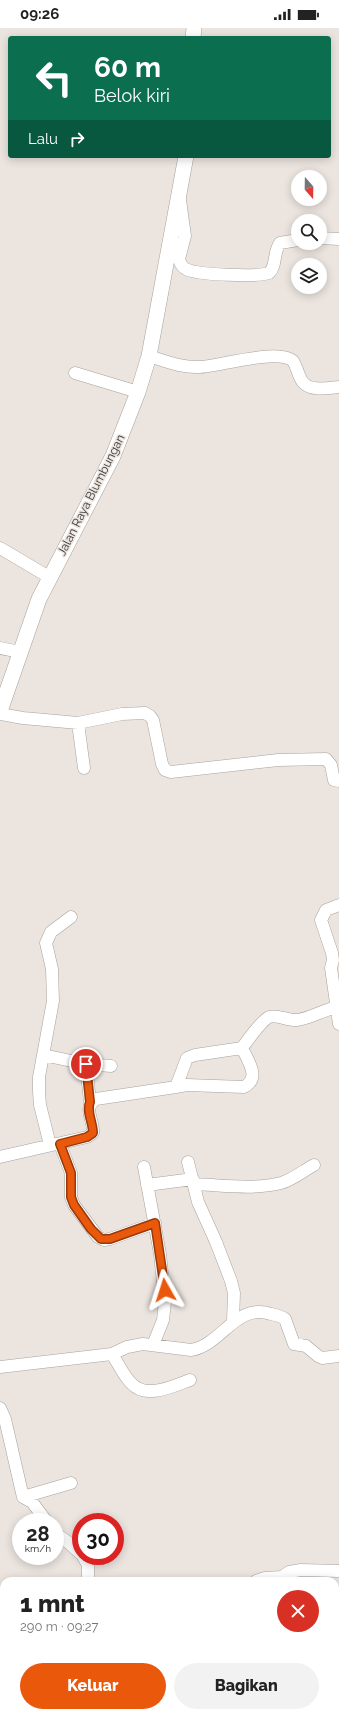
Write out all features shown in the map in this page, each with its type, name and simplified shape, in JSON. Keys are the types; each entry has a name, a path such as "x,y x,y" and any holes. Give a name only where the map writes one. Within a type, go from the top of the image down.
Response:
{"main road":[{"name":"Jalan Raya Blumbungan","path":"0,712 35,608 49,577 113,456 138,392 149,356 186,158"}],"street":[{"path":"180,195 184,236 179,259 184,268 188,270 211,273 265,274 272,270 276,251 280,243 291,241"},
{"path":"327,238 339,239"},
{"path":"149,356 178,365 199,368 243,360 284,357 293,361 302,381 307,386 315,388 338,389"},
{"path":"75,373 138,392"},
{"path":"0,548 49,577"},
{"path":"0,648 20,652"},
{"path":"0,712 23,718 78,723 122,714 145,712 153,720 162,764 165,770 172,772 278,760 326,759 331,765 333,778 336,781 339,781"},
{"path":"78,723 84,768"},
{"path":"339,905 326,910 322,920 332,953 333,960 331,968 339,1024"},
{"path":"71,917 51,932 46,943 52,969 53,1001 39,1077 39,1092 43,1117 55,1145 71,1173 71,1197 74,1205 98,1237 104,1240 110,1239 155,1223"},
{"path":"176,1087 187,1058 195,1055 242,1048 263,1023 271,1017 299,1020 309,1018 337,1007"},
{"path":"90,1102 96,1099 187,1085 234,1088 244,1087 248,1085 253,1078 253,1070 242,1048"},
{"path":"43,1055 86,1064 112,1066"},
{"path":"0,1157 87,1137 93,1133 88,1108 90,1102 86,1064"},
{"path":"188,1162 198,1202 231,1281 234,1292 233,1322"},
{"path":"147,1185 193,1181 242,1186 269,1185 282,1182 314,1165"},
{"path":"144,1167 162,1265 166,1302 163,1320 153,1345"},
{"path":"0,1367 112,1354 127,1347 143,1344 191,1350 198,1349 216,1339 233,1322 254,1311 265,1312 283,1318 286,1322 294,1344 306,1346 322,1358 339,1356"},
{"path":"112,1354 131,1384 138,1389 148,1392 190,1380"},
{"path":"0,1408 5,1419 23,1497 32,1502 40,1513"},
{"path":"23,1497 71,1483"},
{"path":"64,1539 72,1546"},
{"path":"88,1565 88,1577"},
{"path":"282,1577 296,1570 339,1571"}],"route":[{"path":"86,1064 90,1102 88,1108 93,1133 87,1137 60,1144 71,1173 71,1197 77,1211 98,1237 104,1240 155,1223 165,1290"}]}
